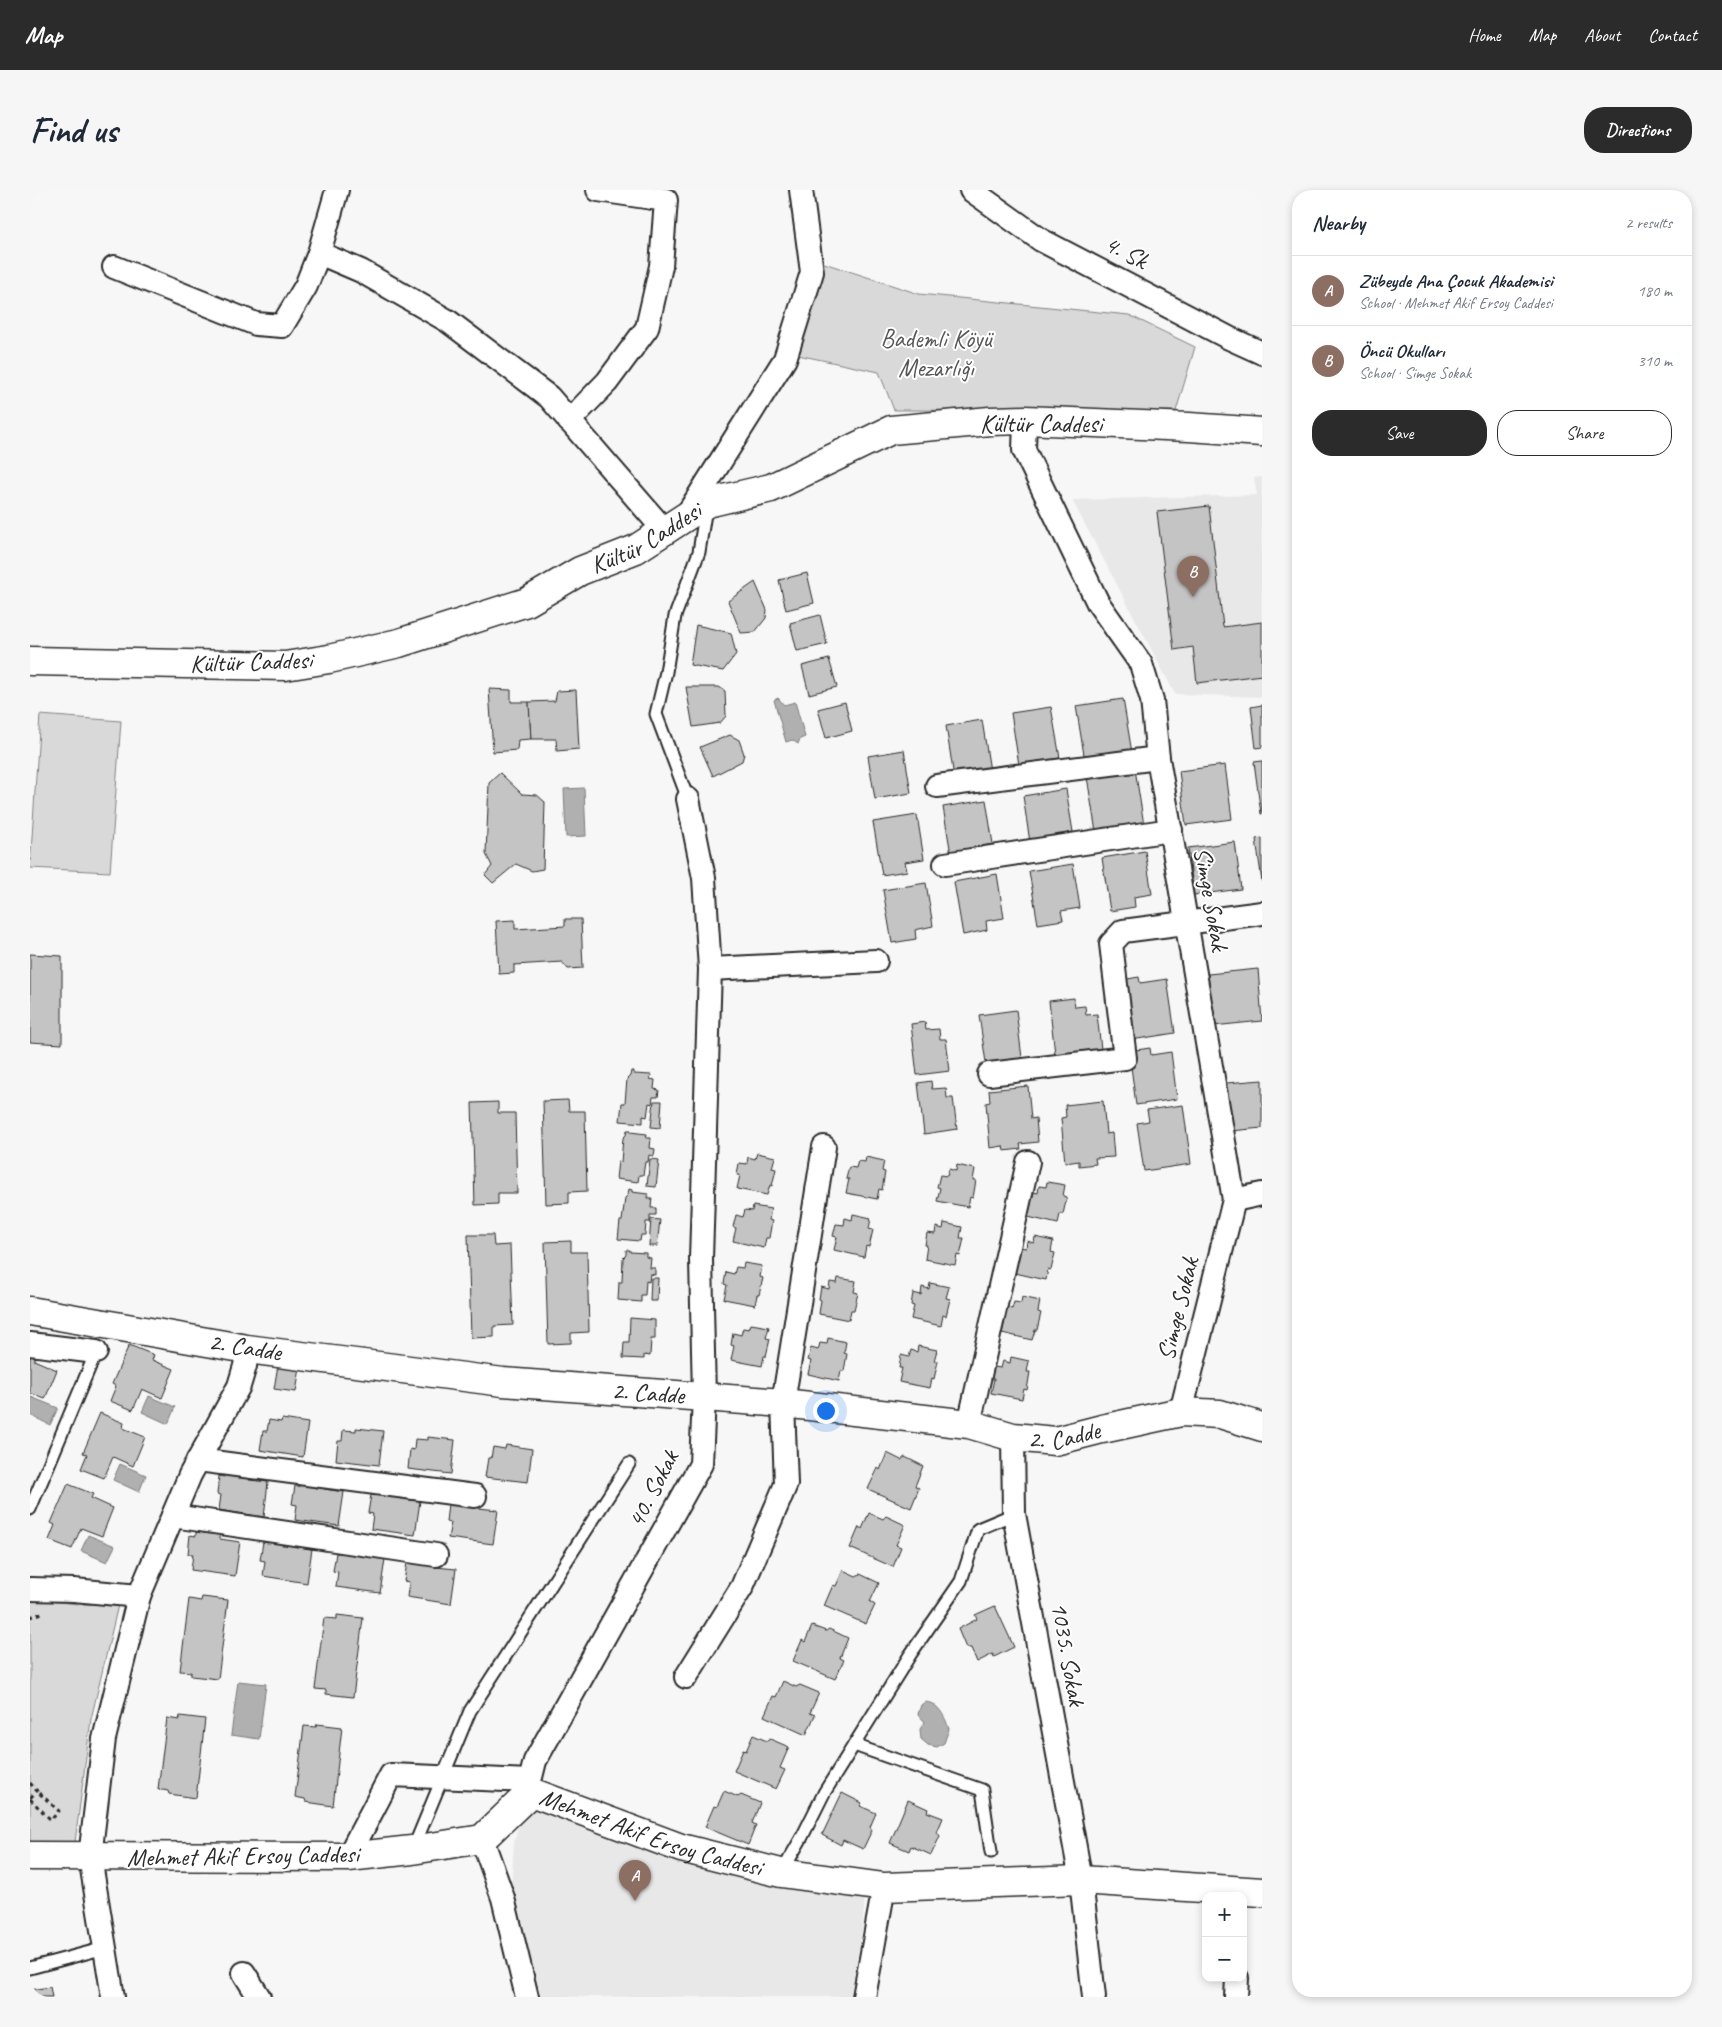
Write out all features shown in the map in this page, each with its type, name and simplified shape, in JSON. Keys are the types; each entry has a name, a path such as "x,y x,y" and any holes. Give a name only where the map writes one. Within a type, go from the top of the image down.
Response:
{"street":[{"path":"114,267 256,324 282,326 306,286 319,253 337,190"},
{"path":"569,421 608,382 647,328 661,266 666,200 598,190"},
{"path":"319,253 361,271 448,321 549,397 569,421 674,524 785,359 812,272 802,190"},
{"name":"4. Sk","path":"971,190 1041,240 1229,338 1262,353"},
{"name":"Kültür Caddesi","path":"30,660 285,666 329,660 399,643 527,602 580,571 636,550 706,503 771,488 891,430 990,421 1025,420 1262,432"},
{"name":"Simge Sokak","path":"1025,420 1024,450 1098,602 1142,664 1152,700 1158,758 1234,1200 1181,1412"},
{"path":"937,786 1158,758"},
{"name":"40. Sokak","path":"530,1786 535,1761 701,1464 704,1397 701,1259 710,969 704,878 688,799"},
{"path":"945,864 1171,830"},
{"path":"989,1074 1124,1058 1111,944 1123,932 1262,913"},
{"path":"710,969 876,961"},
{"path":"686,1677 742,1587 786,1484 783,1403 824,1146"},
{"path":"970,1424 1028,1162"},
{"path":"1234,1200 1262,1194"},
{"name":"2. Cadde","path":"30,1311 247,1349 503,1382 783,1403 970,1424 1013,1437 1055,1441 1181,1412 1220,1414 1262,1427"},
{"path":"30,1344 96,1352"},
{"path":"113,1997 90,1857 104,1739 139,1596 198,1460 239,1386 246,1366 247,1349"},
{"name":"1035. Sokak","path":"1013,1437 1014,1514 1081,1880"},
{"path":"198,1460 475,1496"},
{"path":"173,1516 436,1554"},
{"path":"30,1589 74,1590 139,1596"},
{"path":"348,1857 391,1775 442,1777 530,1786"},
{"name":"Mehmet Akif Ersoy Caddesi","path":"30,1856 348,1857 412,1850 482,1839 530,1786 681,1848 781,1873 884,1887 1081,1880 1249,1893"},
{"path":"482,1839 503,1898 527,1997"},
{"path":"1081,1880 1094,1997"},
{"path":"864,1997 884,1887"},
{"path":"244,1973 259,1997"},
{"path":"1236,1997 1238,1982"}],"lane":[{"path":"688,799 656,714 666,672 675,616 699,552 706,503"},
{"path":"30,1509 96,1352"},
{"path":"412,1850 470,1711 629,1464"},
{"path":"781,1873 824,1793 910,1655 961,1581 978,1529 1014,1514"},
{"path":"854,1745 982,1790 991,1852"},
{"path":"30,1968 105,1948"}],"path":[{"path":"30,1784 59,1812 51,1820 30,1799 37,1791"}],"shaded area":[{"path":"1262,477 1262,697 1175,694 1072,500 1257,495 1254,478"},
{"path":"778,698 784,705 795,702 805,737 800,739 798,744 792,740 786,742 774,700"},
{"path":"584,788 586,836 566,837 564,789"},
{"path":"149,1396 175,1407 168,1424 142,1412"},
{"path":"31,1397 58,1408 50,1425 30,1415"},
{"path":"120,1464 146,1475 139,1492 113,1480"},
{"path":"88,1535 115,1546 107,1562 81,1551"},
{"path":"238,1681 266,1684 259,1739 231,1735"},
{"path":"925,1702 938,1708 949,1729 944,1743 937,1747 928,1745 921,1739 920,1729 925,1722 918,1714 921,1705"},
{"path":"541,1802 845,1894 865,1898 862,1930 851,1994 848,1997 537,1997 511,1890 514,1842 522,1813"}],"green space":[{"name":"Bademli Köyü Mezarlığı","path":"818,261 919,294 1129,315 1195,347 1176,411 894,410 879,372 798,355 822,280"},
{"path":"40,715 121,721 110,872 30,868"},
{"path":"30,1599 78,1604 118,1605 91,1719 75,1842 66,1848 30,1847"}],"building":[{"path":"1209,506 1223,627 1262,622 1262,675 1197,683 1193,647 1174,650 1157,512"},
{"path":"807,573 814,603 786,610 779,580"},
{"path":"755,582 767,610 766,618 755,632 741,633 728,601"},
{"path":"820,615 827,644 797,651 790,623"},
{"path":"696,625 731,633 736,654 723,671 690,665"},
{"path":"829,659 837,687 809,694 802,666"},
{"path":"686,687 719,687 725,691 726,716 720,723 693,727"},
{"path":"489,689 511,690 511,702 529,702 531,739 518,740 517,750 493,752"},
{"path":"576,690 579,749 557,751 556,739 531,739 529,702 555,701 557,691"},
{"path":"1123,699 1132,753 1085,761 1076,706"},
{"path":"845,702 852,731 826,738 818,709"},
{"path":"1262,705 1262,747 1256,748 1251,707"},
{"path":"1051,707 1060,758 1019,765 1011,713"},
{"path":"982,720 990,771 954,777 946,726"},
{"path":"730,735 739,740 744,754 742,761 713,776 700,747"},
{"path":"904,750 911,793 875,799 868,756"},
{"path":"1262,761 1262,814 1261,814 1254,762"},
{"path":"1225,765 1232,819 1186,825 1179,771"},
{"path":"1135,769 1144,825 1096,832 1087,777"},
{"path":"500,773 522,794 537,795 545,802 543,869 532,871 516,864 493,883 485,875 492,866 486,854 489,783"},
{"path":"1066,789 1073,832 1054,836 1056,845 1031,849 1023,796"},
{"path":"986,800 993,844 975,847 976,856 952,860 943,807"},
{"path":"917,815 924,859 905,862 907,871 882,875 873,822"},
{"path":"1262,838 1262,882 1256,839"},
{"path":"1235,842 1241,889 1194,895 1188,848"},
{"path":"1145,851 1152,894 1134,897 1135,907 1110,911 1102,858"},
{"path":"1073,864 1080,908 1061,911 1063,920 1038,924 1029,871"},
{"path":"997,874 1004,918 986,921 987,930 963,935 954,882"},
{"path":"926,883 933,926 915,930 916,939 892,943 883,890"},
{"path":"565,919 581,919 583,968 568,969 562,962 514,965 514,973 499,974 496,921 515,920 515,929 565,926"},
{"path":"30,954 62,956 62,1044 30,1042"},
{"path":"1258,969 1262,1021 1213,1026 1208,974"},
{"path":"1139,977 1140,983 1167,979 1175,1033 1131,1040 1122,980"},
{"path":"1074,998 1075,1007 1085,1006 1086,1015 1097,1014 1101,1049 1055,1054 1049,1001"},
{"path":"1016,1010 1022,1058 986,1063 979,1015"},
{"path":"925,1022 926,1030 939,1029 940,1039 946,1039 950,1071 917,1075 911,1024"},
{"path":"1150,1048 1151,1055 1171,1052 1177,1099 1136,1105 1129,1051"},
{"path":"631,1071 634,1071 634,1074 651,1075 650,1079 655,1080 654,1089 659,1090 658,1097 653,1097 652,1104 649,1103 647,1117 643,1116 643,1123 620,1121 622,1103 625,1103 627,1079"},
{"path":"1262,1080 1262,1128 1231,1131 1226,1083"},
{"path":"931,1081 932,1089 946,1088 947,1098 953,1098 957,1129 924,1134 918,1083"},
{"path":"1028,1086 1031,1119 1036,1118 1038,1142 1020,1144 1021,1149 1004,1151 1003,1146 990,1148 986,1103 990,1102 989,1090"},
{"path":"568,1100 569,1111 585,1111 587,1191 569,1192 569,1203 546,1204 543,1101"},
{"path":"654,1101 662,1101 660,1128 651,1127"},
{"path":"1103,1101 1106,1134 1112,1133 1114,1157 1095,1158 1096,1164 1079,1166 1079,1161 1065,1163 1061,1118 1066,1117 1065,1105"},
{"path":"498,1102 498,1113 515,1113 517,1193 498,1193 498,1204 475,1205 472,1103"},
{"path":"1183,1105 1191,1164 1144,1171 1137,1123 1149,1121 1147,1110"},
{"path":"627,1130 647,1134 646,1138 651,1138 650,1148 655,1149 654,1156 649,1155 648,1162 645,1162 643,1175 639,1175 638,1182 616,1179 618,1161 621,1162 623,1138"},
{"path":"757,1153 775,1157 772,1168 776,1169 772,1186 770,1185 767,1195 737,1189 740,1175 737,1175 739,1163 747,1164 748,1157 755,1159"},
{"path":"866,1157 884,1161 882,1171 885,1172 882,1190 879,1189 877,1199 846,1193 849,1179 846,1179 849,1167 856,1168 858,1161 865,1162"},
{"path":"650,1159 659,1160 656,1187 647,1186"},
{"path":"957,1165 975,1169 973,1180 976,1180 973,1198 970,1197 968,1207 937,1201 940,1188 937,1187 940,1175 947,1176 949,1169 956,1171"},
{"path":"1047,1182 1065,1185 1063,1196 1067,1197 1063,1214 1060,1214 1058,1224 1028,1217 1031,1204 1028,1203 1030,1191 1038,1193 1039,1186 1046,1187"},
{"path":"629,1189 632,1192 648,1194 648,1198 652,1198 651,1208 656,1208 656,1215 650,1215 650,1222 646,1222 645,1235 641,1235 640,1241 618,1239 625,1198 628,1195"},
{"path":"753,1206 771,1209 769,1220 772,1221 769,1238 766,1238 764,1248 733,1241 736,1228 733,1227 736,1215 743,1217 745,1210 752,1211"},
{"path":"853,1214 871,1218 869,1229 873,1230 869,1247 866,1246 864,1257 834,1250 837,1237 833,1236 836,1224 844,1225 845,1218 852,1220"},
{"path":"651,1219 660,1220 657,1246 649,1246"},
{"path":"944,1223 962,1227 960,1238 964,1238 960,1256 957,1255 955,1265 925,1259 927,1233 935,1234 936,1227 943,1229"},
{"path":"468,1235 493,1235 494,1246 510,1245 513,1325 494,1326 494,1337 471,1338"},
{"path":"1035,1237 1053,1241 1051,1252 1055,1253 1051,1270 1048,1269 1046,1280 1015,1273 1018,1260 1015,1259 1018,1247 1026,1248 1027,1241 1034,1243"},
{"path":"571,1241 571,1252 587,1252 589,1332 571,1333 571,1343 548,1344 545,1242"},
{"path":"626,1250 646,1253 646,1257 651,1258 650,1268 655,1268 655,1275 650,1274 649,1282 646,1281 645,1295 641,1295 641,1302 618,1300 619,1282 622,1282 623,1258 626,1255"},
{"path":"744,1263 762,1266 760,1277 763,1278 755,1305 724,1299 727,1285 724,1284 726,1272 734,1274 736,1267 743,1268"},
{"path":"651,1278 658,1278 657,1301 650,1301"},
{"path":"838,1278 856,1281 854,1292 858,1293 854,1310 851,1310 849,1320 819,1314 821,1287 829,1289 830,1282 837,1283"},
{"path":"930,1283 949,1287 946,1298 950,1299 946,1316 943,1315 941,1326 911,1319 914,1306 911,1305 913,1293 921,1295 922,1287 929,1289"},
{"path":"1022,1297 1040,1301 1038,1312 1041,1313 1037,1330 1035,1330 1032,1340 1002,1333 1005,1320 1002,1319 1005,1307 1012,1309 1014,1302 1021,1303"},
{"path":"630,1318 655,1320 655,1339 651,1339 650,1356 644,1355 644,1359 623,1358 624,1342 629,1342"},
{"path":"751,1324 769,1327 766,1338 770,1339 762,1366 731,1360 734,1346 731,1345 733,1333 741,1335 743,1328 749,1329"},
{"path":"828,1338 846,1342 844,1353 847,1354 844,1371 841,1371 839,1381 808,1374 811,1361 808,1360 811,1348 818,1350 820,1343 827,1344"},
{"path":"129,1345 154,1355 152,1360 174,1369 162,1398 142,1389 133,1410 110,1401 116,1386 112,1384"},
{"path":"918,1346 937,1350 934,1361 938,1361 930,1388 899,1382 902,1368 899,1368 901,1355 909,1357 911,1350 917,1352"},
{"path":"30,1354 36,1356 34,1360 57,1370 45,1399 30,1393"},
{"path":"1011,1357 1029,1361 1027,1372 1030,1372 1027,1390 1024,1389 1022,1399 991,1393 994,1379 991,1379 994,1367 1001,1368 1003,1361 1010,1363"},
{"path":"278,1365 300,1368 296,1392 274,1389"},
{"path":"100,1413 124,1423 123,1428 145,1437 133,1466 113,1457 104,1478 81,1469 87,1454 83,1453"},
{"path":"282,1419 308,1423 303,1457 260,1450 263,1431 267,1431 269,1420 281,1422"},
{"path":"356,1428 383,1431 379,1465 336,1460 338,1441 342,1441 343,1430 356,1431"},
{"path":"428,1437 455,1440 451,1474 408,1469 410,1449 414,1450 415,1439 428,1440"},
{"path":"506,1445 532,1449 528,1482 485,1477 488,1458 491,1458 493,1447 505,1449"},
{"path":"887,1453 901,1460 905,1457 923,1466 915,1486 919,1488 911,1508 868,1489 878,1468 880,1470"},
{"path":"225,1473 249,1476 249,1480 268,1482 264,1517 219,1510 221,1495 217,1494 219,1476 224,1477"},
{"path":"301,1482 325,1486 324,1489 344,1492 339,1526 295,1520 297,1505 292,1504 295,1486 300,1486"},
{"path":"68,1484 93,1494 91,1498 113,1508 102,1536 81,1528 72,1549 49,1540 55,1525 51,1523"},
{"path":"377,1492 401,1495 400,1498 420,1501 415,1535 371,1529 373,1514 368,1513 371,1495 376,1495"},
{"path":"454,1501 478,1504 478,1508 498,1510 493,1544 448,1538 451,1523 446,1522 448,1504 453,1505"},
{"path":"869,1513 883,1519 886,1516 905,1525 896,1545 901,1547 893,1567 850,1548 859,1527 862,1529"},
{"path":"196,1532 220,1535 220,1539 240,1542 235,1576 191,1570 193,1554 188,1554 190,1535 196,1536"},
{"path":"268,1539 293,1542 292,1546 312,1549 307,1583 263,1576 265,1561 260,1560 263,1542 268,1543"},
{"path":"341,1549 366,1553 365,1556 385,1559 380,1593 336,1587 338,1572 333,1571 336,1553 341,1553"},
{"path":"412,1560 436,1563 436,1567 456,1569 451,1604 407,1597 409,1582 404,1581 407,1563 412,1564"},
{"path":"843,1570 856,1576 860,1574 879,1583 870,1602 875,1605 866,1624 824,1606 833,1585 836,1586"},
{"path":"202,1597 228,1600 218,1679 191,1676 191,1672 180,1671 189,1599 201,1601"},
{"path":"995,1606 1014,1647 994,1657 993,1654 977,1662 971,1648 966,1648 958,1629 977,1619 975,1615"},
{"path":"337,1615 363,1618 353,1697 326,1694 326,1690 315,1689 324,1618 337,1619"},
{"path":"812,1626 826,1631 829,1629 848,1638 840,1658 844,1660 835,1679 793,1661 802,1640 805,1642"},
{"path":"783,1681 796,1687 800,1685 819,1693 810,1713 815,1715 806,1735 764,1716 773,1696 776,1697"},
{"path":"180,1716 205,1719 196,1798 169,1794 168,1791 158,1789 167,1718 179,1720"},
{"path":"317,1724 342,1727 333,1806 306,1802 305,1799 295,1797 304,1726 316,1727"},
{"path":"753,1735 767,1741 770,1739 789,1747 780,1768 785,1770 776,1789 734,1771 743,1750 746,1751"},
{"path":"724,1791 738,1797 741,1795 760,1803 752,1823 756,1825 748,1845 705,1827 714,1806 717,1807"},
{"path":"842,1793 862,1803 860,1806 876,1813 870,1827 872,1830 863,1849 843,1840 841,1845 822,1835"},
{"path":"908,1800 928,1809 927,1812 943,1818 937,1832 940,1836 931,1855 911,1846 909,1851 890,1843"},
{"path":"50,1987 52,1997 30,1997 30,1990"}],"place":[{"name":"Öncü Okulları","path":"1193,597"},
{"name":"Zübeyde Ana Çocuk Akademisi","path":"635,1901"}]}
